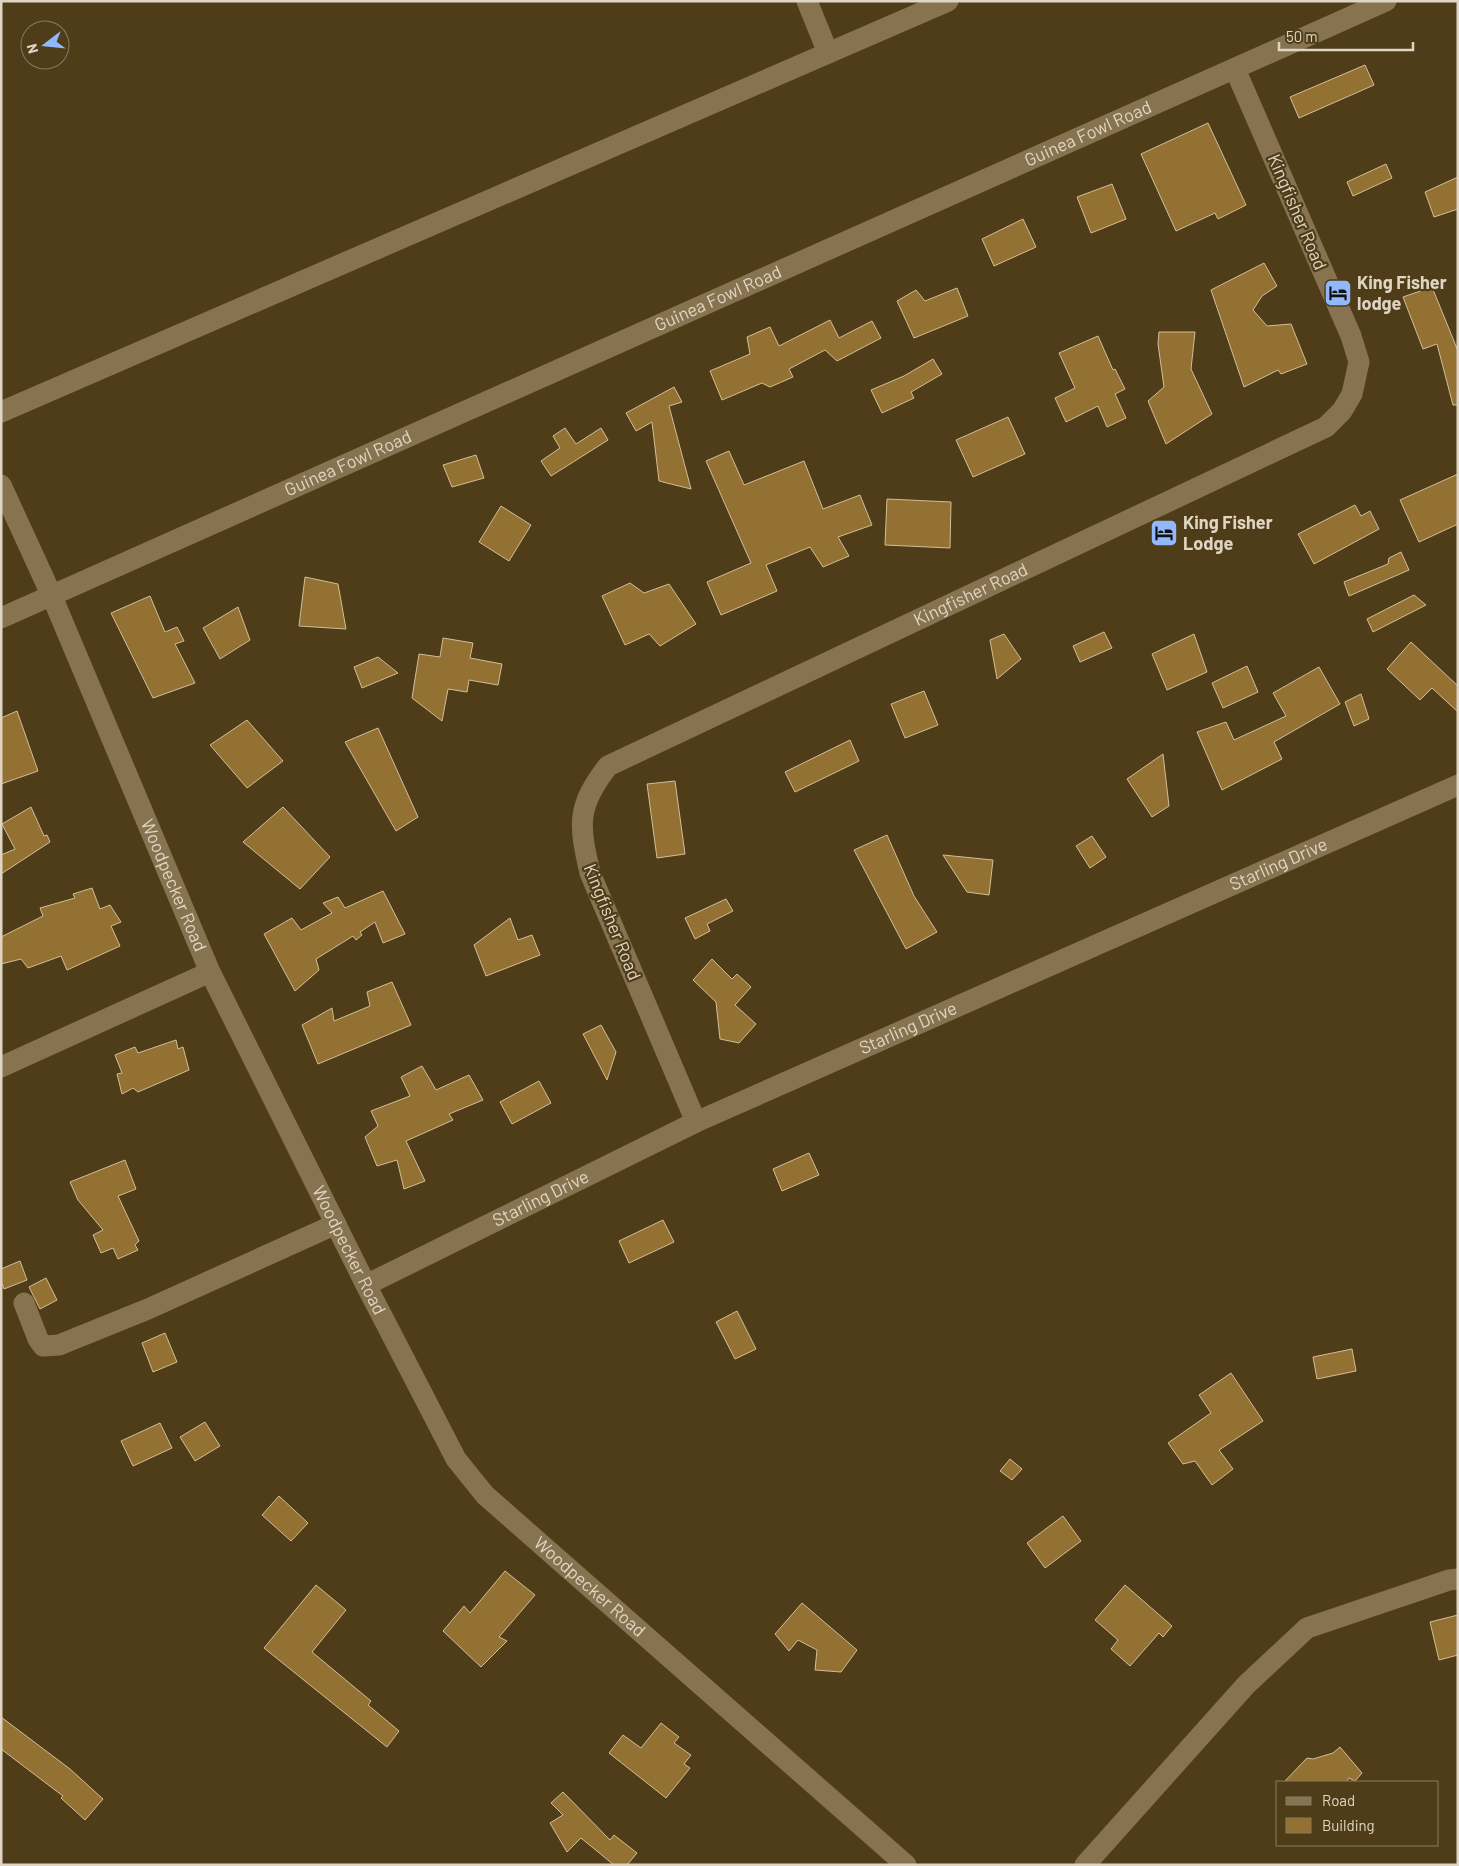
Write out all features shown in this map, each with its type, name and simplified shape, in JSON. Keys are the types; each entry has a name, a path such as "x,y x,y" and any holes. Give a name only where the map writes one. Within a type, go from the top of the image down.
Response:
{"street":[{"path":"807,1 828,53"},
{"path":"1,412 948,1"},
{"name":"Guinea Fowl Road","path":"1,618 51,594 1386,1"},
{"name":"Kingfisher Road","path":"696,1122 590,873 583,840 583,811 592,787 608,766 1326,427 1342,411 1352,394 1359,362 1351,336 1235,69"},
{"name":"Woodpecker Road","path":"1,486 51,594 210,972 366,1285 456,1459 485,1495 906,1865"},
{"name":"Starling Drive","path":"366,1285 696,1122 1458,785"},
{"path":"1,1067 210,972"},
{"path":"24,1303 38,1339 43,1346 59,1345 148,1309 336,1224"},
{"path":"1086,1865 1246,1686 1307,1628 1449,1580 1458,1579"}],"building":[{"path":"1365,65 1374,85 1299,118 1290,97"},
{"path":"1208,123 1246,205 1218,219 1215,213 1176,231 1141,154"},
{"path":"1386,164 1392,178 1353,196 1347,182"},
{"path":"1458,177 1458,209 1434,217 1425,192"},
{"path":"1112,184 1126,219 1091,233 1077,197"},
{"path":"1023,219 1036,247 994,266 982,239"},
{"path":"1264,263 1277,286 1262,296 1253,310 1267,326 1291,324 1307,364 1281,374 1278,370 1244,387 1211,290"},
{"path":"1432,287 1458,351 1458,405 1453,405 1437,344 1423,349 1403,297"},
{"path":"957,288 968,316 914,338 897,301 916,290 925,301"},
{"path":"830,320 839,338 872,321 881,338 837,361 825,350 789,369 793,377 770,387 762,383 722,400 710,371 750,354 747,337 770,327 779,346"},
{"path":"1159,332 1195,332 1191,369 1212,414 1166,444 1148,401 1164,387 1158,344"},
{"path":"1098,336 1113,370 1115,369 1125,389 1115,394 1126,418 1107,427 1098,406 1066,422 1055,398 1075,388 1059,353"},
{"path":"933,359 942,374 911,392 914,398 882,413 871,390 904,376"},
{"path":"674,387 682,402 669,406 691,489 659,481 652,422 636,431 626,413"},
{"path":"1008,417 1025,454 973,477 956,440"},
{"path":"565,428 576,444 601,428 608,440 551,476 541,461 560,448 553,436"},
{"path":"729,451 744,485 804,461 823,509 860,495 872,525 838,537 849,556 823,567 810,547 766,565 777,591 721,615 707,582 751,563 706,461"},
{"path":"476,455 484,478 452,487 443,465"},
{"path":"1458,474 1458,524 1419,542 1400,500"},
{"path":"887,499 951,502 950,548 885,545"},
{"path":"1355,505 1361,516 1370,511 1379,529 1314,564 1298,534"},
{"path":"501,506 531,525 509,561 479,542"},
{"path":"1401,552 1409,570 1349,596 1344,582 1388,564 1389,558"},
{"path":"305,577 338,584 346,629 299,626"},
{"path":"630,583 644,593 669,584 696,624 660,646 649,634 625,645 602,596"},
{"path":"1414,595 1426,605 1373,632 1367,619"},
{"path":"150,596 165,632 177,627 184,641 175,644 195,683 153,698 111,613"},
{"path":"238,607 250,640 220,659 203,628"},
{"path":"1104,632 1112,648 1080,662 1073,646"},
{"path":"1004,634 1021,659 997,679 990,640"},
{"path":"1194,634 1207,672 1167,690 1152,654"},
{"path":"443,638 473,643 470,658 502,664 498,685 469,680 467,692 448,689 442,721 412,698 419,654 440,657"},
{"path":"1411,642 1458,686 1458,712 1432,688 1420,700 1387,669"},
{"path":"378,657 398,673 362,688 354,667"},
{"path":"1247,666 1258,692 1223,708 1212,683"},
{"path":"1319,667 1340,704 1274,742 1282,759 1222,790 1197,732 1226,722 1234,740 1286,716 1273,693"},
{"path":"924,691 938,725 905,738 891,704"},
{"path":"1361,694 1369,719 1354,726 1345,702"},
{"path":"17,711 38,771 1,784 1,718"},
{"path":"247,720 283,761 247,788 210,745"},
{"path":"378,728 418,817 396,831 345,742"},
{"path":"850,740 859,761 795,792 785,772"},
{"path":"1163,754 1169,806 1152,817 1127,779"},
{"path":"675,781 685,854 657,858 647,784"},
{"path":"31,807 44,836 47,835 50,842 1,874 1,855 15,849 2,824"},
{"path":"283,807 330,857 300,889 243,842"},
{"path":"887,835 914,896 937,932 906,949 854,850"},
{"path":"1092,836 1106,857 1090,868 1076,846"},
{"path":"943,855 993,860 989,895 967,892"},
{"path":"92,888 100,909 110,905 121,922 111,926 120,946 67,970 61,956 28,968 21,959 1,964 1,937 43,916 40,908 75,898 73,894"},
{"path":"383,891 405,934 383,943 375,922 360,932 362,935 356,940 353,936 316,959 319,970 295,991 264,934 292,918 301,930 332,913 323,903 338,897 345,908"},
{"path":"726,899 733,911 707,924 710,931 695,939 685,918"},
{"path":"510,918 518,940 532,935 540,955 486,976 474,945"},
{"path":"712,959 732,979 737,974 751,987 735,1005 756,1024 739,1043 720,1039 716,1002 693,980"},
{"path":"392,982 411,1025 318,1064 302,1025 332,1008 334,1021 370,1006 367,992"},
{"path":"601,1025 616,1052 607,1080 583,1034"},
{"path":"176,1040 178,1049 183,1047 189,1070 138,1092 133,1088 122,1094 117,1074 122,1073 115,1055 135,1047 138,1053"},
{"path":"422,1066 436,1090 469,1075 483,1100 449,1114 453,1120 406,1141 425,1181 404,1189 397,1160 377,1166 365,1137 378,1126 371,1111 410,1096 401,1077"},
{"path":"539,1081 551,1103 512,1124 500,1102"},
{"path":"809,1153 819,1175 782,1191 773,1169"},
{"path":"125,1160 136,1189 118,1196 139,1241 135,1245 138,1250 118,1259 113,1248 101,1253 93,1235 103,1230 78,1200 70,1182"},
{"path":"663,1220 674,1242 629,1263 619,1241"},
{"path":"20,1261 27,1280 4,1289 1,1281 1,1269"},
{"path":"46,1278 57,1300 40,1309 29,1287"},
{"path":"737,1311 756,1349 735,1359 716,1322"},
{"path":"165,1333 177,1362 153,1372 142,1343"},
{"path":"1352,1349 1356,1371 1317,1379 1313,1357"},
{"path":"1231,1373 1263,1421 1219,1450 1233,1469 1212,1485 1195,1461 1183,1464 1168,1443 1211,1413 1199,1395"},
{"path":"205,1422 220,1446 195,1461 180,1437"},
{"path":"160,1423 172,1448 133,1466 121,1441"},
{"path":"1010,1459 1022,1469 1012,1480 1000,1471"},
{"path":"279,1496 308,1523 291,1541 262,1515"},
{"path":"1063,1516 1081,1541 1045,1568 1027,1543"},
{"path":"505,1571 535,1595 499,1637 507,1641 481,1667 443,1631 464,1606 470,1613"},
{"path":"316,1585 346,1610 312,1652 371,1701 368,1705 399,1731 387,1747 264,1648"},
{"path":"1125,1585 1172,1626 1163,1637 1159,1633 1130,1666 1111,1649 1118,1640 1095,1620"},
{"path":"802,1603 857,1650 841,1672 815,1670 817,1650 798,1640 789,1651 775,1634"},
{"path":"1458,1615 1458,1655 1439,1660 1430,1622"},
{"path":"1,1717 70,1769 103,1799 85,1820 61,1798 63,1796 1,1749"},
{"path":"661,1723 679,1737 674,1743 691,1755 684,1764 690,1768 666,1798 609,1753 623,1735 641,1748"},
{"path":"1340,1747 1362,1773 1355,1781 1349,1778 1347,1781 1285,1781 1307,1758 1313,1759 1333,1753"},
{"path":"563,1792 610,1840 614,1835 637,1853 627,1865 614,1865 581,1838 567,1852 550,1823 563,1815 551,1803"}],"place":[{"name":"King Fisher lodge","path":"1338,293"},
{"name":"King Fisher Lodge","path":"1164,533"}]}
